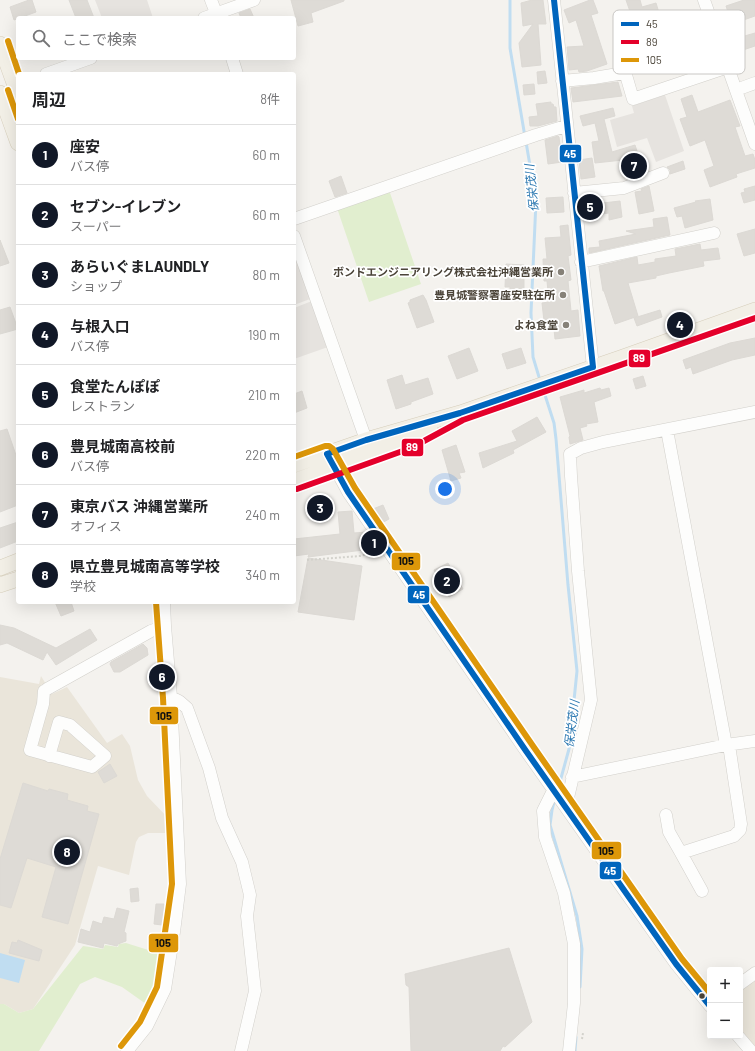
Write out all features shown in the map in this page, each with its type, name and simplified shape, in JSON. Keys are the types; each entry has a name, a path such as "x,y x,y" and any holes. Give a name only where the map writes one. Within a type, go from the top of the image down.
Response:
{"main road":[{"path":"0,44 16,85"},
{"path":"0,92 16,137"},
{"path":"296,464 366,440 460,413 755,310"},
{"path":"296,481 408,440 460,413"},
{"path":"0,568 16,562"},
{"path":"0,586 16,580"}],"street":[{"path":"211,0 217,16 254,0"},
{"path":"554,0 566,126 593,367"},
{"path":"704,0 708,10"},
{"path":"52,72 85,60"},
{"path":"233,60 236,72"},
{"path":"562,80 594,78 618,74"},
{"path":"625,74 632,99 707,74"},
{"path":"730,74 755,144"},
{"path":"736,90 755,83"},
{"path":"0,92 16,88"},
{"path":"296,218 566,126"},
{"path":"574,193 624,188 663,173"},
{"path":"581,262 714,233"},
{"path":"296,242 366,440"},
{"path":"569,1051 574,1002 574,944 564,893 545,837 544,811 559,796 572,777 591,700 578,571 570,454 580,448 604,442 755,412"},
{"path":"667,430 728,745 741,824 740,830 734,836 681,853"},
{"path":"327,454 348,492 387,549 676,964 708,1003"},
{"path":"127,1051 147,1026 165,989 180,884 164,604"},
{"path":"50,756 59,722 70,724 105,756 92,767 50,756 30,750 46,690 151,630 165,626"},
{"path":"170,697 179,701 187,708 209,768 222,818 242,862 250,895 247,916 255,991 241,1051"},
{"path":"572,777 755,740"},
{"path":"666,815 669,832 702,891"},
{"path":"743,982 755,973"},
{"path":"741,1039 751,1051"}],"path":[{"path":"306,560 360,556 387,549"}],"shaded area":[{"path":"95,0 147,0 152,16 101,16"},
{"path":"665,95 684,151 656,162 647,138 617,147 610,120 634,113 632,106"},
{"path":"296,258 310,299 296,304"},
{"path":"312,301 328,347 296,358 296,307"},
{"path":"41,676 52,694 67,687 107,743 122,734 130,746 138,780 147,796 170,820 169,833 148,833 139,837 136,842 129,875 98,866 75,945 33,1009 19,1013 4,1004 0,1004 0,677 39,684"},
{"path":"755,979 755,1046 743,1033 743,989"}],"green space":[{"path":"389,190 421,284 369,302 337,208"},
{"path":"126,943 161,954 148,1003 146,1004 122,987 95,977 80,984 39,1051 0,1051 0,1004 4,1004 19,1013 33,1009 83,946 103,949 105,945 118,947 119,944"}],"water":[{"path":"0,953 25,960 19,983 0,978"}],"building":[{"path":"32,0 36,12 25,16 16,16 16,19 14,20 10,7"},
{"path":"69,0 87,0 93,16 75,16"},
{"path":"291,0 344,0 311,13 313,22 298,26"},
{"path":"532,0 543,0 546,24 538,24 541,65 522,67 519,43 533,24 523,26 521,3"},
{"path":"593,0 598,13 591,15 607,64 587,71 579,72 578,69 569,70 567,47 584,46 576,20 569,23 564,10"},
{"path":"626,0 640,0 642,7 656,3 658,10 629,10"},
{"path":"744,0 755,0 755,16 745,19 745,10 727,10 726,6"},
{"path":"250,9 253,16 240,16 239,13"},
{"path":"755,33 755,46 745,49 745,36"},
{"path":"545,71 547,83 538,84 537,72"},
{"path":"618,82 622,96 573,102 571,88"},
{"path":"534,84 535,94 524,95 523,85"},
{"path":"692,95 698,112 730,100 740,126 735,127 745,156 753,154 755,168 736,174 737,177 710,187 704,170 714,166 705,140 690,146 680,119 687,117 681,99"},
{"path":"551,102 554,107 556,107 557,121 538,126 530,126 529,117 538,116 536,104"},
{"path":"613,108 615,116 604,119 612,152 635,145 644,172 629,177 623,160 595,163 592,142 599,141 595,123 583,126 580,116"},
{"path":"558,136 562,162 548,164 545,140"},
{"path":"592,158 595,177 581,179 579,160"},
{"path":"683,161 685,169 670,174 670,170 667,167"},
{"path":"341,176 347,193 335,197 329,181"},
{"path":"649,186 654,211 639,214 635,192 642,191 641,189"},
{"path":"755,186 755,200 744,203 741,193 745,192 744,189"},
{"path":"563,197 564,212 547,213 546,198"},
{"path":"602,199 603,203 620,201 622,217 609,220 609,213 586,216 584,201"},
{"path":"710,199 713,220 685,228 682,216 677,217 674,208 696,202 695,201"},
{"path":"667,217 670,235 589,253 589,248 600,247 599,241 636,234 626,231 654,227 653,219"},
{"path":"568,225 571,255 568,256 571,280 568,281 571,311 578,310 580,336 555,339 553,320 544,321 542,303 549,302 547,281 544,281 543,259 547,259 545,238 561,237 560,226"},
{"path":"755,229 755,253 744,256 737,234"},
{"path":"0,240 9,263 0,266"},
{"path":"700,244 701,250 718,248 720,259 703,261 704,266 656,276 656,278 628,283 638,316 615,324 603,291 599,266 637,257 638,265 655,262 655,259 676,256 675,249"},
{"path":"506,264 524,265 524,295 510,295 510,287 505,287"},
{"path":"423,295 434,322 417,328 408,303 410,300"},
{"path":"10,307 16,324 16,330 0,334 0,310"},
{"path":"660,310 662,317 637,326 634,318"},
{"path":"755,338 755,355 732,360 693,374 691,367 686,369 683,360 730,343"},
{"path":"469,348 478,371 457,379 448,356"},
{"path":"521,348 526,363 507,369 502,354"},
{"path":"402,375 405,385 428,378 433,394 396,409 387,380"},
{"path":"643,376 646,386 636,389 633,379"},
{"path":"600,388 601,390 609,388 611,396 594,402 598,422 586,424 587,426 580,428 583,440 570,444 570,436 560,397 584,390 584,393"},
{"path":"302,391 307,408 296,412 296,393"},
{"path":"537,417 546,432 513,450 514,453 483,468 479,453 517,441 512,431"},
{"path":"7,429 16,455 16,506 0,512 0,431"},
{"path":"456,445 465,472 459,473 461,478 451,481 442,450"},
{"path":"331,501 333,515 312,518 310,503"},
{"path":"383,505 389,519 380,524 373,509"},
{"path":"352,511 354,533 366,532 369,536 371,549 308,557 309,554 296,556 296,539 340,534 338,512"},
{"path":"16,523 16,542 0,548 0,528"},
{"path":"308,558 362,566 354,620 298,612"},
{"path":"448,563 463,589 449,597 434,570"},
{"path":"56,604 72,604 74,611 61,616"},
{"path":"0,625 14,628 56,648 90,629 97,640 56,665 47,652 43,660 7,643 0,645"},
{"path":"143,644 147,648 148,655 120,672 114,672 110,664 111,662"},
{"path":"110,764 117,776 104,783 98,772"},
{"path":"23,783 48,791 49,789 68,794 67,800 88,806 87,811 99,814 68,924 42,917 56,867 27,858 11,908 0,905 0,859"},
{"path":"138,888 139,901 131,902 130,889"},
{"path":"156,904 164,904 162,925 154,924"},
{"path":"117,908 129,911 124,932 126,933 126,941 118,944 117,946 104,943 103,948 78,942 81,929 90,932 93,921 102,924 104,917 114,919"},
{"path":"18,940 42,950 39,961 9,953 12,942 17,943"},
{"path":"509,948 532,1022 505,1047 503,1046 500,1051 411,1051 409,987 406,985 405,974"}],"waterway":[{"name":"保栄茂川","path":"510,0 510,48 525,137"},
{"name":"保栄茂川","path":"526,142 536,201 531,313 533,357 539,377"},
{"name":"保栄茂川","path":"544,392 554,423 556,439 568,585 577,671 569,749 558,789"},
{"name":"保栄茂川","path":"555,798 550,825 577,916 582,949 580,987"},
{"name":"保栄茂川","path":"575,1051 576,1037"}],"transit line":[{"name":"45","path":"554,0 593,367"},
{"name":"105","path":"8,41 18,72"},
{"name":"105","path":"8,90 16,113"},
{"name":"89","path":"297,489 411,448 463,420 755,318"},
{"name":"45","path":"327,454 366,440 460,413 593,367"},
{"name":"105","path":"296,456 325,446 329,446 333,449 355,488 533,746 682,959 707,989"},
{"name":"45","path":"327,454 348,492 526,751 676,964 708,1003"},
{"name":"105","path":"121,1046 140,1022 157,987 172,884 163,698 156,604"}],"place":[{"name":"東京バス 沖縄営業所","path":"634,166"},
{"name":"食堂たんぽぽ","path":"590,207"},
{"name":"ボンドエンジニアリング株式会社沖縄営業所","path":"561,272"},
{"name":"豊見城警察署座安駐在所","path":"563,295"},
{"name":"よね食堂","path":"566,325"},
{"name":"与根入口","path":"680,325"},
{"name":"あらいぐまLAUNDLY","path":"320,508"},
{"name":"座安","path":"374,543"},
{"name":"セブン-イレブン","path":"447,581"},
{"name":"豊見城南高校前","path":"162,677"},
{"name":"県立豊見城南高等学校","path":"67,852"}]}
